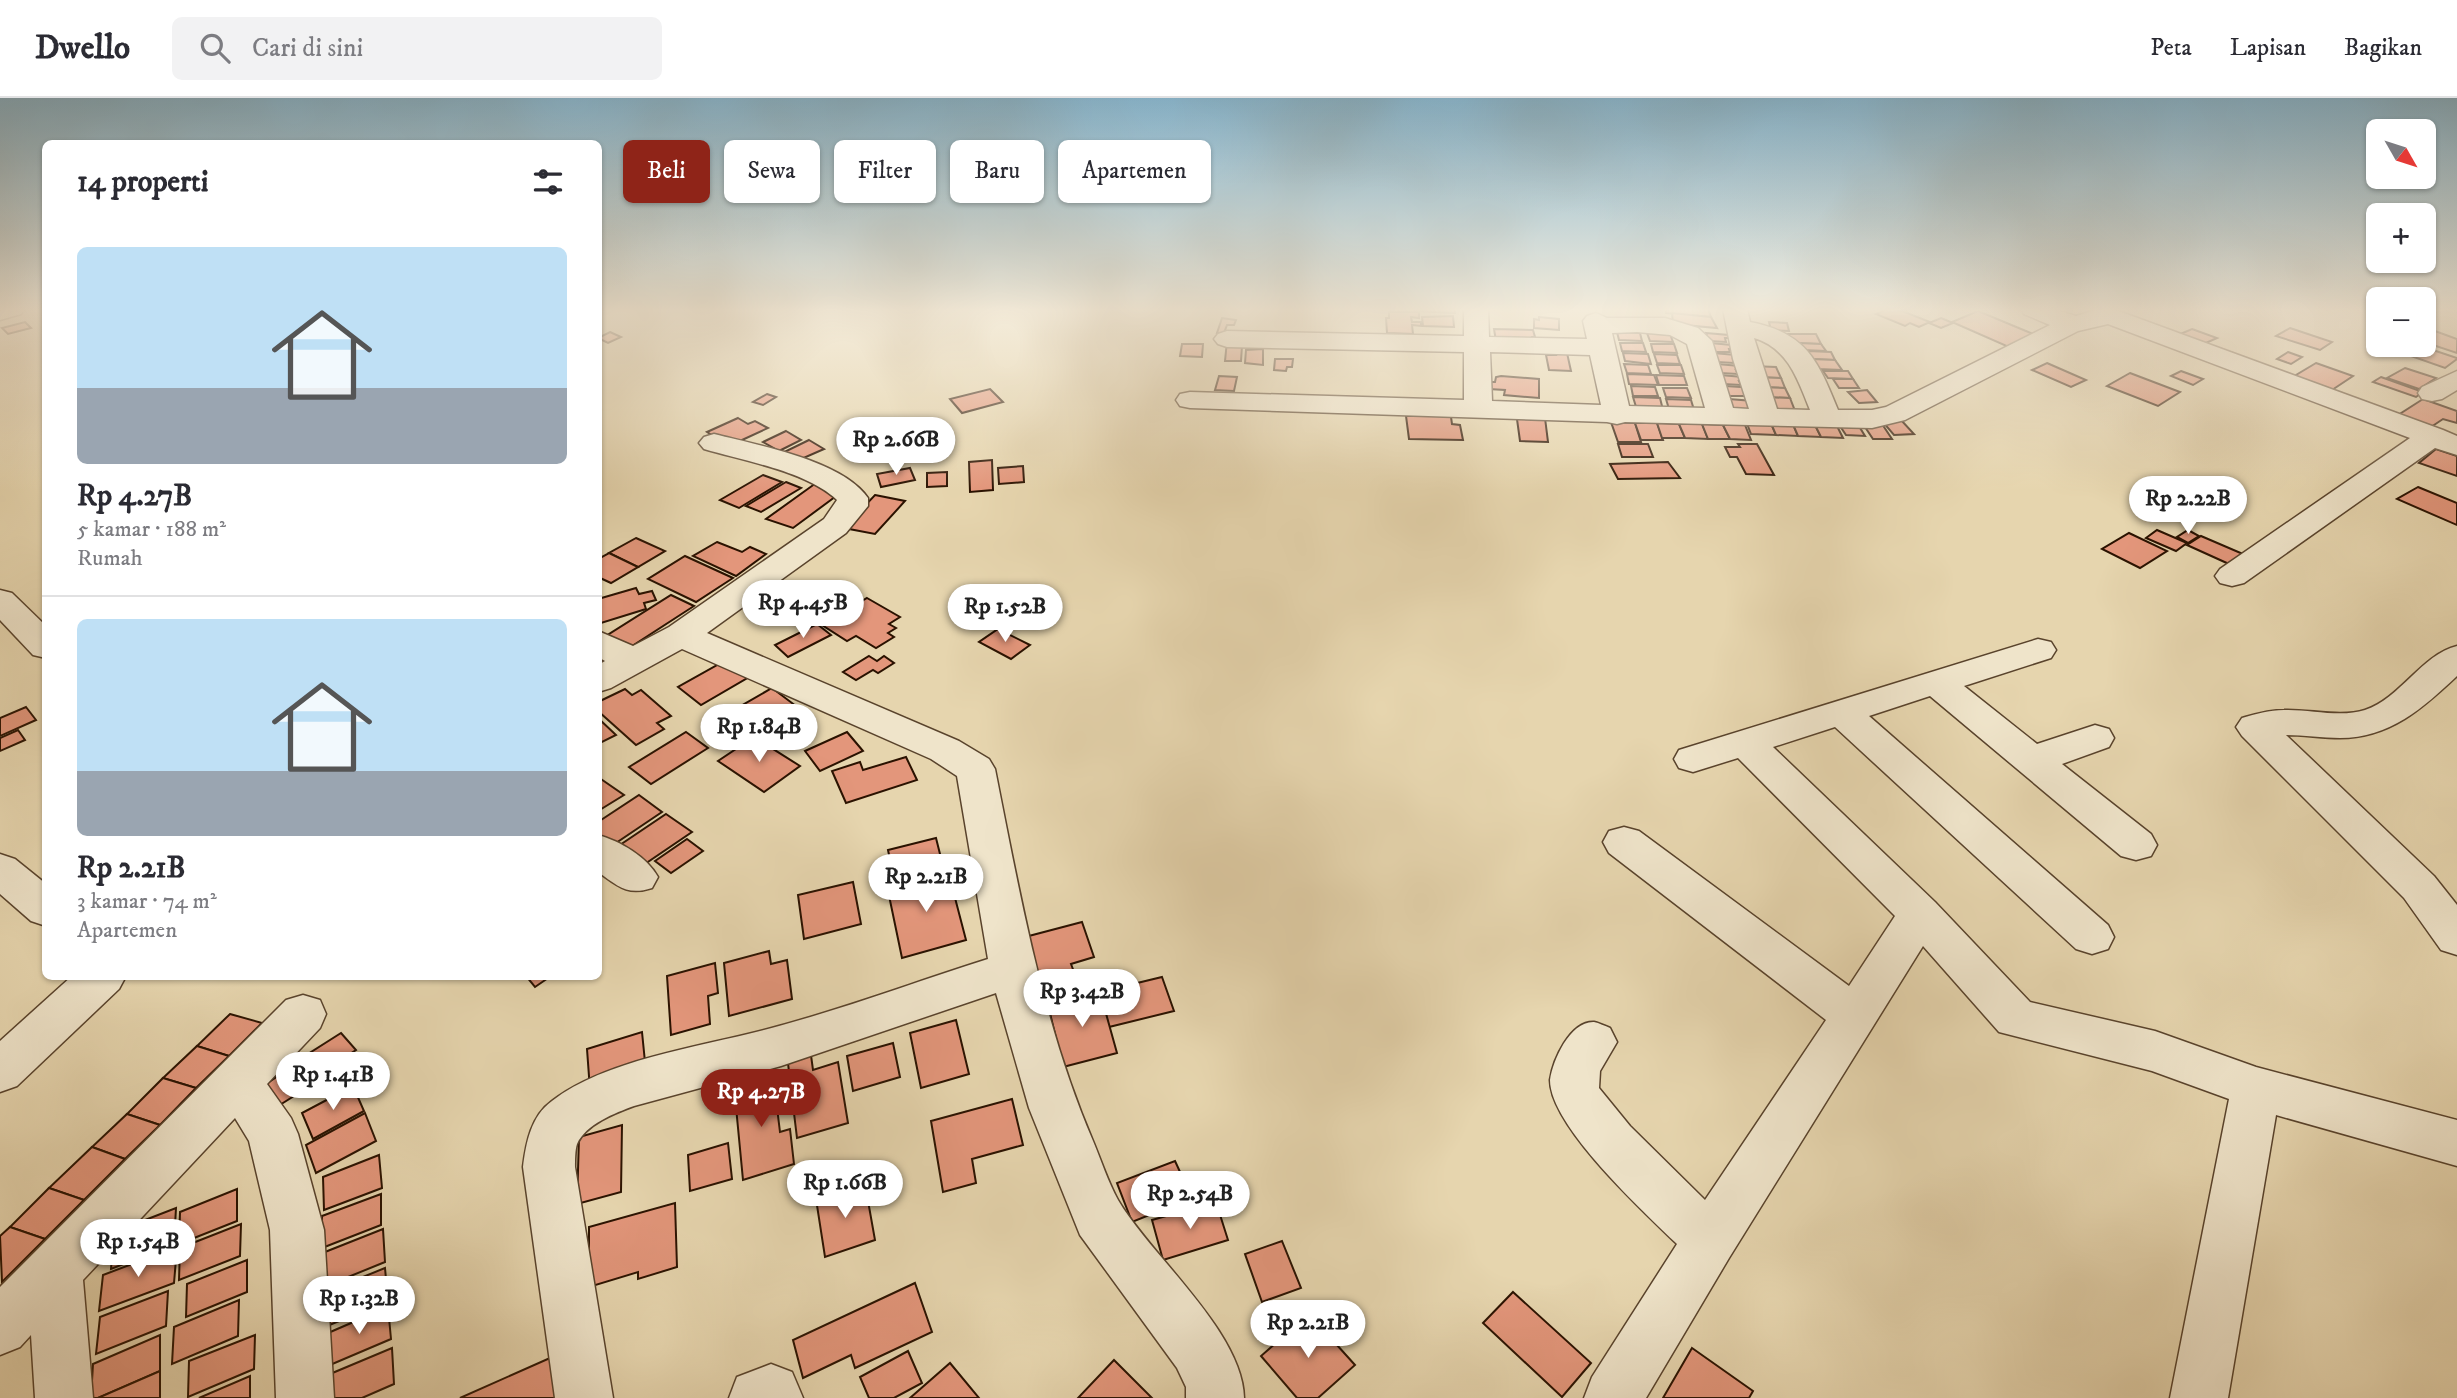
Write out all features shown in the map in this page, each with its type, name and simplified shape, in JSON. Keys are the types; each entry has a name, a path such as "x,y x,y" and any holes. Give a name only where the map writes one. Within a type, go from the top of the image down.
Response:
{"street":[{"path":"1477,370 1478,407"},
{"path":"1607,370 1617,415"},
{"path":"1707,370 1721,417"},
{"path":"1750,370 1766,418"},
{"path":"1805,370 1828,419"},
{"path":"1190,400 1478,407 1617,415 1872,419 1895,414 1982,370"},
{"path":"2258,370 2445,441"},
{"path":"2432,393 2457,379"},
{"path":"2232,576 2445,441"},
{"path":"602,678 681,635 835,526 852,506 853,498 846,489 799,469 715,443"},
{"path":"0,600 42,643"},
{"path":"681,635 945,750 970,764 978,776 1012,969 1054,1108 1099,1217 1197,1348 1215,1385 1215,1398"},
{"path":"602,644 632,661"},
{"path":"1693,759 2039,650"},
{"path":"2457,657 2388,715 2370,722 2353,725 2274,720 2255,727 2419,887 2457,938"},
{"path":"1936,682 2136,845"},
{"path":"1840,712 2092,937"},
{"path":"2032,760 2095,738"},
{"path":"1745,742 1920,914 2016,1018 2155,1051 2256,1088 2457,1143"},
{"path":"1624,842 1855,1016"},
{"path":"602,853 636,877"},
{"path":"0,870 42,906"},
{"path":"1613,1398 1710,1240 1920,914"},
{"path":"584,1398 550,1167 552,1139 567,1118 595,1099 628,1086 781,1046 1012,969"},
{"path":"0,1070 99,980"},
{"path":"0,1327 303,1014"},
{"path":"1593,1042 1574,1074 1574,1088 1582,1105 1625,1157 1710,1240"},
{"path":"238,1082 273,1134 297,1230 305,1398"},
{"path":"2199,1398 2256,1088"},
{"path":"55,1270 64,1398"},
{"path":"758,1398 771,1393 774,1398"}],"building":[{"path":"1626,370 1650,370 1651,374 1627,373"},
{"path":"1659,370 1683,370 1684,374 1660,373"},
{"path":"1719,370 1742,370 1736,370 1738,374 1720,373"},
{"path":"1752,370 1777,370 1781,378 1755,377"},
{"path":"2032,370 2062,370 2086,380 2071,387"},
{"path":"2305,370 2335,370 2353,376 2329,392 2291,378"},
{"path":"2402,370 2410,370 2436,378 2419,389 2387,378"},
{"path":"1823,371 1848,371 1853,379 1828,378"},
{"path":"2181,371 2203,379 2193,385 2171,376"},
{"path":"2130,373 2180,392 2158,406 2107,386"},
{"path":"1627,374 1654,375 1658,385 1629,384"},
{"path":"1656,375 1684,376 1687,385 1659,385"},
{"path":"1720,375 1743,377 1745,381 1739,381 1741,385 1723,384"},
{"path":"1219,376 1237,377 1234,391 1215,390"},
{"path":"1496,377 1539,379 1539,398 1504,395 1505,390 1489,389 1490,382 1495,382"},
{"path":"1755,377 1781,378 1785,388 1759,387"},
{"path":"2381,377 2423,392 2416,397 2373,382"},
{"path":"1833,379 1853,379 1859,388 1839,388"},
{"path":"1631,386 1655,387 1658,396 1633,396"},
{"path":"1725,386 1749,388 1746,396 1728,396"},
{"path":"1759,387 1785,388 1790,398 1763,397"},
{"path":"1663,388 1687,388 1691,398 1666,397"},
{"path":"990,389 1003,402 962,413 950,399"},
{"path":"1867,390 1877,402 1859,403 1848,392"},
{"path":"767,394 776,397 763,405 753,402"},
{"path":"1633,397 1660,398 1663,410 1637,410"},
{"path":"1763,397 1790,398 1795,411 1769,410"},
{"path":"1666,399 1691,400 1694,410 1669,409"},
{"path":"1729,399 1753,401 1751,410 1732,409"},
{"path":"2423,399 2457,411 2457,423 2443,419 2428,429 2395,417"},
{"path":"1516,412 1545,418 1548,442 1520,441"},
{"path":"1418,413 1451,417 1452,424 1460,425 1463,440 1409,439 1406,416 1419,416"},
{"path":"738,418 748,424 755,421 768,428 729,446 707,432"},
{"path":"1901,420 1914,434 1894,435 1882,421"},
{"path":"1746,421 1770,421 1776,435 1751,434"},
{"path":"1770,421 1792,422 1798,436 1776,435"},
{"path":"1861,421 1880,421 1892,439 1873,439"},
{"path":"1611,422 1635,423 1641,442 1618,442"},
{"path":"1792,422 1814,423 1821,437 1798,436"},
{"path":"1635,423 1657,423 1663,440 1641,440"},
{"path":"1657,423 1679,424 1685,438 1662,438"},
{"path":"1814,423 1836,424 1843,438 1821,437"},
{"path":"1838,423 1857,423 1865,436 1846,435"},
{"path":"1679,424 1702,424 1708,439 1685,438"},
{"path":"1702,424 1723,425 1730,439 1708,439"},
{"path":"1723,425 1745,425 1751,440 1730,439"},
{"path":"786,431 801,440 779,451 763,442"},
{"path":"809,440 824,449 790,464 776,456"},
{"path":"1618,444 1648,444 1653,457 1622,457"},
{"path":"1738,444 1757,444 1774,475 1746,474 1737,457 1730,457 1725,447 1740,447"},
{"path":"2436,449 2457,456 2457,476 2419,463"},
{"path":"992,460 993,490 970,492 969,462"},
{"path":"1668,462 1680,478 1618,479 1610,464"},
{"path":"1023,466 1024,482 999,484 998,468"},
{"path":"910,468 915,480 881,487 877,474"},
{"path":"947,472 947,486 927,487 927,473"},
{"path":"763,475 782,482 739,508 720,500"},
{"path":"786,482 801,488 761,512 746,506"},
{"path":"816,483 843,491 793,528 766,519"},
{"path":"2418,487 2457,503 2457,525 2397,499"},
{"path":"875,495 905,501 875,534 844,528"},
{"path":"2157,530 2187,543 2176,551 2146,538"},
{"path":"2188,530 2199,536 2188,543 2177,537"},
{"path":"2129,533 2167,551 2140,568 2102,549"},
{"path":"2201,536 2243,554 2229,564 2187,545"},
{"path":"636,538 665,551 638,567 609,553"},
{"path":"717,542 742,552 750,547 766,554 736,576 693,556"},
{"path":"609,553 638,567 611,583 602,579 602,557"},
{"path":"685,556 733,578 696,602 648,579"},
{"path":"636,588 639,594 652,591 656,600 644,603 646,609 602,623 602,598"},
{"path":"671,595 694,606 629,648 606,636"},
{"path":"867,598 900,617 889,624 896,628 888,633 894,637 876,648 856,636 847,641 822,625"},
{"path":"817,624 831,635 788,657 775,645"},
{"path":"998,629 1030,645 1011,659 979,642"},
{"path":"869,656 877,661 884,656 894,663 878,673 873,670 856,680 843,672"},
{"path":"728,659 749,677 701,705 678,687"},
{"path":"772,688 796,706 778,716 775,713 746,729 727,714"},
{"path":"625,689 632,695 641,690 671,716 657,723 664,729 636,745 602,715 602,700"},
{"path":"26,707 36,720 0,736 0,718"},
{"path":"602,722 616,735 602,742"},
{"path":"18,730 25,740 0,751 0,738"},
{"path":"686,732 708,748 651,784 629,767"},
{"path":"847,732 863,751 820,771 805,751"},
{"path":"754,737 800,766 764,792 718,761"},
{"path":"906,757 917,780 846,803 832,771 860,762 863,770"},
{"path":"602,780 624,795 602,809"},
{"path":"639,795 662,812 607,849 602,845 602,819"},
{"path":"666,814 692,832 636,870 611,851"},
{"path":"936,838 943,866 894,879 888,850"},
{"path":"687,839 703,851 671,873 655,861"},
{"path":"948,871 966,940 902,958 887,886"},
{"path":"853,882 861,924 804,939 798,895"},
{"path":"1082,922 1094,957 1071,964 1077,980 1041,990 1025,937"},
{"path":"769,951 771,964 787,960 792,999 729,1016 724,963"},
{"path":"715,963 718,993 708,996 710,1024 671,1035 667,976"},
{"path":"1162,977 1174,1011 1109,1027 1100,992"},
{"path":"529,980 545,980 535,987"},
{"path":"1100,992 1117,1053 1063,1067 1048,1005"},
{"path":"230,1014 262,1023 229,1056 197,1046"},
{"path":"956,1020 969,1074 921,1088 910,1033"},
{"path":"642,1032 646,1072 590,1090 587,1049"},
{"path":"341,1033 356,1050 312,1078 297,1061"},
{"path":"893,1043 900,1077 853,1091 847,1056"},
{"path":"197,1046 229,1056 196,1088 163,1078"},
{"path":"810,1048 813,1070 838,1062 848,1123 797,1138 787,1055"},
{"path":"296,1064 313,1084 275,1108 260,1088"},
{"path":"773,1075 780,1132 790,1129 794,1164 743,1180 734,1086"},
{"path":"163,1078 196,1088 160,1125 127,1114"},
{"path":"353,1086 364,1111 313,1139 302,1113"},
{"path":"1012,1099 1023,1145 972,1159 976,1183 943,1192 931,1121"},
{"path":"365,1113 376,1141 316,1173 306,1145"},
{"path":"127,1114 160,1125 125,1159 92,1147"},
{"path":"622,1125 621,1192 577,1204 579,1137"},
{"path":"728,1143 732,1179 690,1191 688,1155"},
{"path":"92,1147 125,1159 84,1200 49,1188"},
{"path":"379,1155 382,1188 324,1210 323,1177"},
{"path":"1175,1161 1192,1198 1132,1222 1117,1183"},
{"path":"865,1184 875,1240 825,1257 816,1199"},
{"path":"49,1188 84,1200 45,1239 10,1227"},
{"path":"237,1189 237,1221 179,1244 180,1212"},
{"path":"381,1194 381,1225 322,1248 322,1216"},
{"path":"1216,1202 1228,1240 1163,1260 1152,1220"},
{"path":"675,1203 677,1267 638,1279 638,1272 589,1287 589,1227"},
{"path":"176,1208 174,1244 111,1269 114,1232"},
{"path":"241,1224 240,1256 179,1280 180,1248"},
{"path":"10,1227 45,1239 2,1282 0,1236"},
{"path":"383,1229 385,1262 326,1286 325,1252"},
{"path":"1282,1241 1301,1288 1262,1302 1245,1254"},
{"path":"177,1247 174,1283 99,1311 103,1275"},
{"path":"247,1260 247,1292 186,1317 187,1284"},
{"path":"385,1268 388,1301 327,1326 326,1292"},
{"path":"915,1283 932,1332 855,1368 851,1355 803,1378 793,1340"},
{"path":"168,1291 166,1326 96,1354 100,1317"},
{"path":"1513,1292 1591,1363 1562,1397 1483,1323"},
{"path":"239,1300 238,1336 172,1364 174,1327"},
{"path":"388,1307 391,1339 330,1365 328,1333"},
{"path":"1309,1314 1355,1365 1318,1398 1297,1398 1261,1356"},
{"path":"160,1335 160,1371 98,1398 91,1398 93,1364"},
{"path":"255,1335 254,1369 188,1397 189,1361"},
{"path":"392,1348 394,1384 362,1398 331,1398 330,1374"},
{"path":"1692,1348 1753,1391 1749,1398 1663,1398"},
{"path":"908,1351 922,1383 894,1398 869,1398 860,1377"},
{"path":"559,1354 565,1398 460,1398"},
{"path":"1114,1360 1152,1398 1078,1398"},
{"path":"950,1363 979,1398 910,1398"},
{"path":"160,1371 160,1398 98,1398"},
{"path":"250,1376 250,1398 199,1398"}]}
